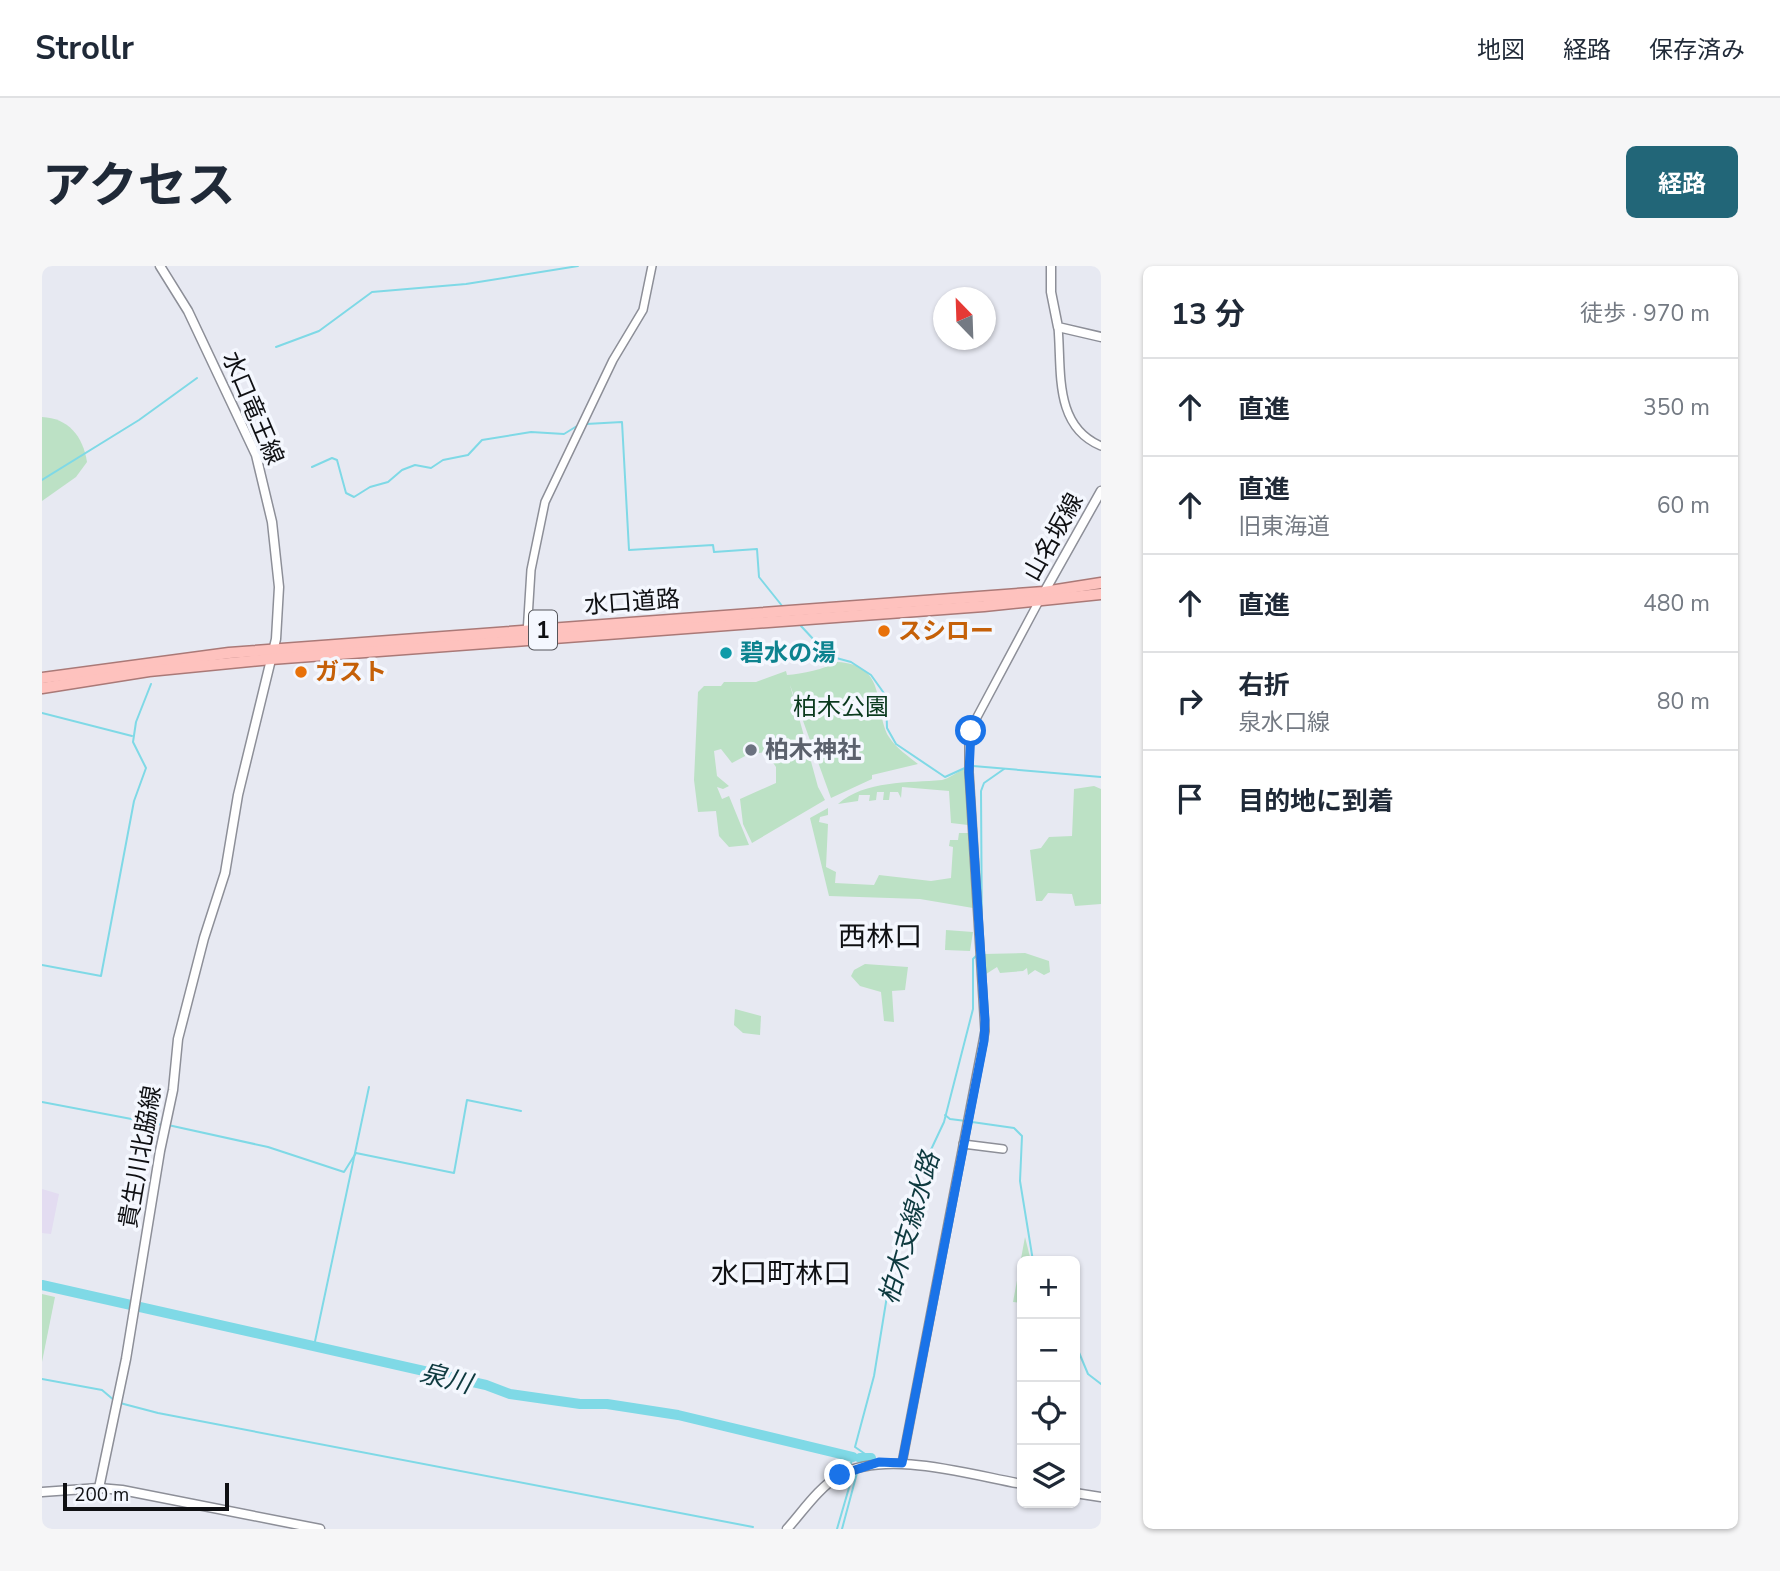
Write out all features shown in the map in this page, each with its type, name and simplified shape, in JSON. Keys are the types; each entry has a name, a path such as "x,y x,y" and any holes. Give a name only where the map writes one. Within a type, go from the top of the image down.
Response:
{"highway":[{"name":"水口道路","path":"1042,597 1101,583"},
{"name":"水口道路","path":"42,678 174,658 272,654 1101,594"},
{"name":"水口道路","path":"42,688 272,654"}],"main road":[{"name":"水口竜王線","path":"160,266 192,320 259,464 278,557 279,587 272,654"},
{"path":"1051,266 1051,292 1058,327 1101,337"},
{"name":"山名坂線","path":"1042,597 1101,491"},
{"name":"貴生川北脇線","path":"99,1488 126,1359 160,1151 173,1090 178,1039 204,938 225,873 238,795 272,654"},
{"path":"787,1529 840,1475 879,1462 902,1463 1017,1483"},
{"path":"42,1492 99,1488 187,1501 320,1529"},
{"path":"1080,1494 1101,1497"},
{"path":"263,1529 265,1517"}],"street":[{"path":"526,636 531,570 545,502 613,360 643,310 652,266"},
{"path":"1058,327 1066,412 1083,436 1101,446"},
{"path":"902,1463 978,1069 985,1020 969,746 976,719 1042,597"},
{"path":"963,1144 1003,1149"}],"shaded area":[{"path":"42,1189 59,1194 51,1234 42,1233"}],"green space":[{"path":"42,417 59,421 73,430 82,444 87,462 76,477 42,501"},
{"name":"柏木公園","path":"837,662 854,665 872,679 889,737 918,764 872,775 872,779 831,798 790,685 818,787 825,800 752,843 743,824 740,799 776,783 776,767 766,752 747,755 732,763 721,749 714,751 717,776 729,786 723,789 717,787 722,799 729,796 749,845 729,847 719,836 716,811 698,812 694,780 698,692 704,686 721,686 724,682 756,682 786,671 787,675 799,674"},
{"path":"966,768 968,825 951,823 949,791 902,787 901,798 898,792 890,792 889,800 883,800 884,792 877,792 876,800 869,801 870,795 859,795 858,801 838,804 849,796 874,787 942,780"},
{"path":"1094,786 1101,789 1101,904 1075,906 1072,894 1048,893 1042,901 1036,901 1030,850 1041,848 1049,837 1072,836 1074,789"},
{"path":"828,808 828,815 820,817 819,822 828,824 826,867 836,872 835,883 874,885 879,875 931,881 951,878 953,847 949,846 950,840 958,840 959,833 969,833 973,908 920,899 829,896 810,818"},
{"path":"946,930 973,932 970,951 945,950"},
{"path":"1025,953 1049,961 1050,972 1044,975 1035,970 1028,975 1027,968 1023,971 1000,973 997,967 983,976 983,954"},
{"path":"865,964 908,967 905,990 892,991 894,1022 884,1021 881,992 860,986 851,976 854,970"},
{"path":"735,1009 761,1016 760,1035 743,1033 734,1025"},
{"path":"1025,1237 1030,1256 1021,1256"},
{"path":"1017,1280 1017,1302 1013,1302"},
{"path":"42,1294 55,1297 42,1362"}],"waterway":[{"path":"276,347 319,331 372,292 466,284 578,266"},
{"path":"42,480 139,420 197,378"},
{"path":"586,424 622,422 629,550 713,545 714,552 757,549 759,577 783,607"},
{"path":"312,467 332,458 337,460 346,493 354,497 370,487 388,482 402,470 415,465 431,468 443,460 468,455 482,440 531,432 564,434 577,426"},
{"path":"801,626 829,656 851,662 871,675 886,696 887,728 896,744 945,777 967,767"},
{"path":"42,965 101,976 134,801 146,768 133,742 136,722 151,684"},
{"path":"42,713 132,736"},
{"name":"柏木支線水路","path":"973,766 1101,777"},
{"name":"柏木支線水路","path":"982,949 981,791 984,783 1004,769"},
{"name":"柏木支線水路","path":"867,1459 868,1456 855,1447 874,1376 887,1296 920,1173 944,1122 973,1009 973,959 976,956"},
{"path":"314,1346 369,1087"},
{"path":"356,1153 454,1173 467,1100 521,1111"},
{"path":"42,1102 163,1125"},
{"path":"945,1115 950,1119 966,1121"},
{"path":"972,1122 1014,1128 1022,1136 1020,1181 1032,1256"},
{"path":"168,1125 268,1147 344,1172 356,1153"},
{"name":"泉川","path":"42,1285 486,1385 510,1394 580,1404 607,1404 678,1415 853,1457"},
{"path":"1080,1355 1088,1374 1101,1384"},
{"path":"42,1379 102,1390 115,1401"},
{"path":"120,1403 158,1413 753,1527"},
{"name":"泉川","path":"851,1464 852,1457"},
{"name":"柏木支線水路","path":"860,1458 871,1458"},
{"name":"柏木支線水路","path":"842,1529 857,1473"},
{"path":"837,1529 853,1474"}],"place":[{"name":"スシロー","path":"884,631"},
{"name":"碧水の湯","path":"726,653"},
{"name":"ガスト","path":"301,672"},
{"name":"柏木神社","path":"751,750"}],"district":[{"name":"西林口","path":"880,936"},
{"name":"水口町林口","path":"781,1273"}],"route":[{"path":"840,1475 879,1462 902,1463 984,1041 979,910 969,772 971,731"}]}
